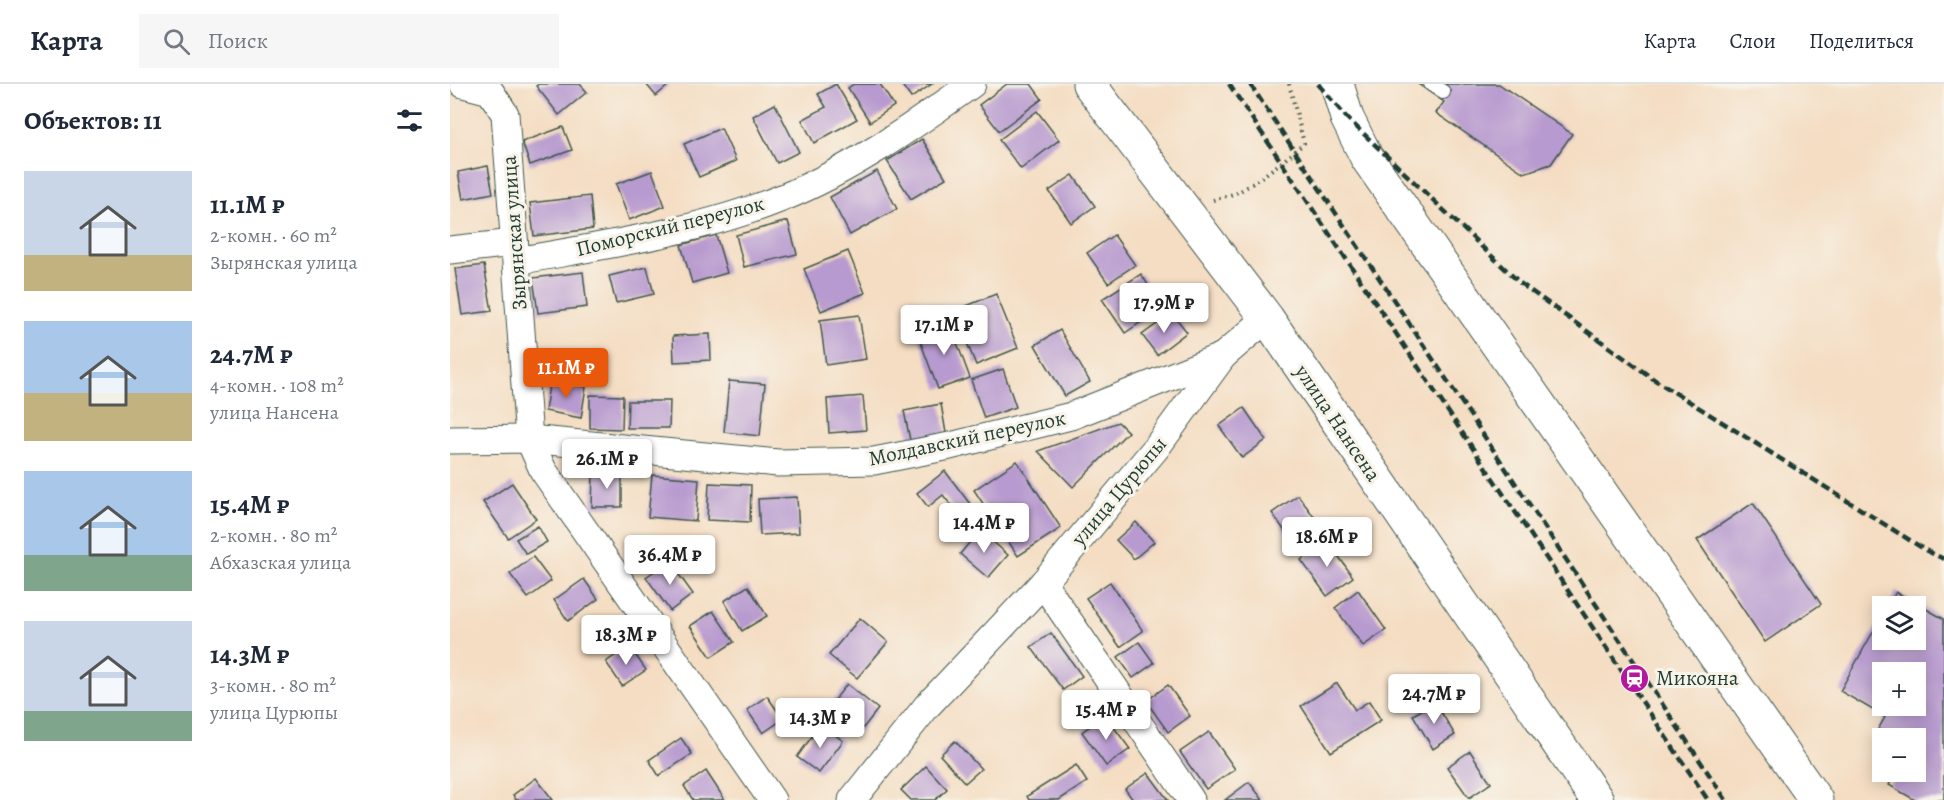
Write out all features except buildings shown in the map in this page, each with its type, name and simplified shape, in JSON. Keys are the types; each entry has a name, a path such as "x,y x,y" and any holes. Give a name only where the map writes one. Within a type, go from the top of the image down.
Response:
{"main road":[{"name":"улица Нансена","path":"1089,84 1267,318 1597,800"},
{"path":"1337,84 1347,118 1367,158 1816,800"}],"street":[{"name":"Зырянская улица","path":"450,85 462,84 494,88 505,114 529,439 543,470 772,800"},
{"name":"Поморский переулок","path":"450,250 515,252 628,242 781,198 894,140 972,84"},
{"name":"улица Цурюпы","path":"852,800 927,706 1043,583 1156,448 1223,356 1267,318"},
{"name":"Молдавский переулок","path":"450,440 529,439 778,464 874,462 1071,416 1223,356"},
{"path":"1043,583 1191,800"}],"path":[{"path":"1184,209 1241,191 1280,161 1295,153 1304,143 1289,84"}],"railway":[{"path":"1229,84 1708,800"},
{"path":"1250,84 1726,800"},
{"path":"1318,84 1347,118 1520,283 1655,380 1927,551 1944,559"}],"place":[{"name":"Микояна","path":"1635,678"}]}
